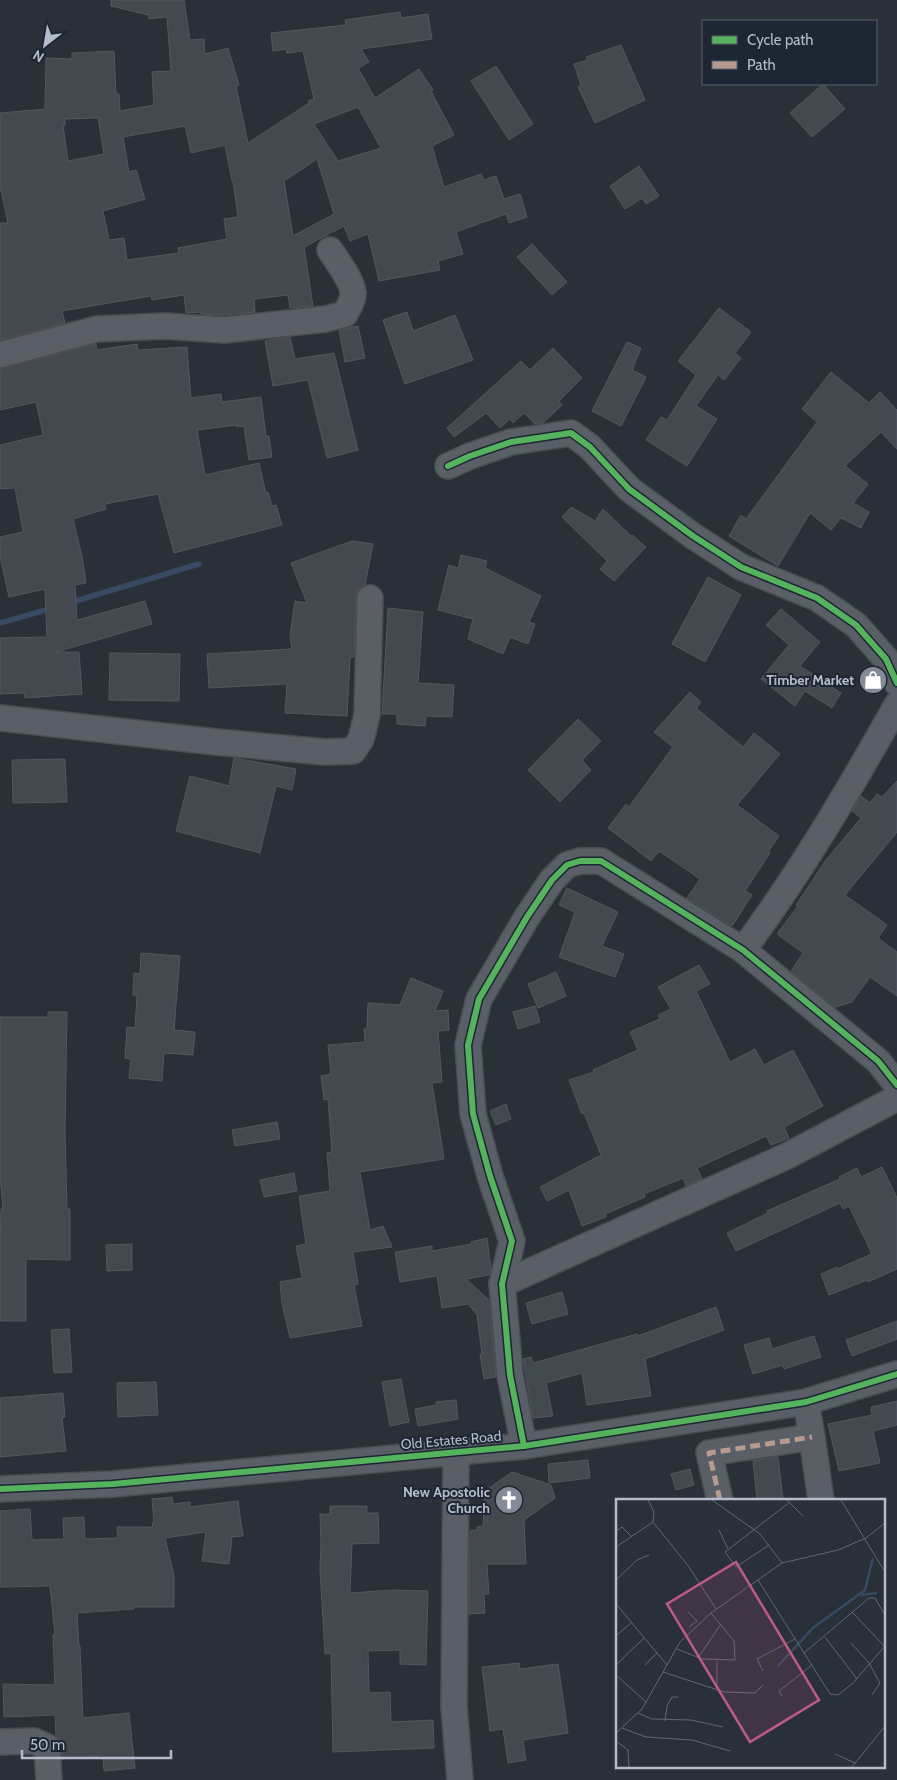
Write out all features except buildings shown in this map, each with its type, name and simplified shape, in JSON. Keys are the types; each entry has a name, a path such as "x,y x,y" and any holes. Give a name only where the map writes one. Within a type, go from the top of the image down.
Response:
{"street":[{"path":"0,355 97,329 165,326 224,330 326,319 344,314 350,306 353,292 345,273 330,250"},
{"path":"448,466 470,456 511,442 571,433 590,447 629,489 693,536 741,567 816,598 856,625 886,659 897,683"},
{"path":"0,718 325,752 352,751 361,739 367,715 370,598"},
{"path":"743,950 781,899 819,840 897,705"},
{"path":"524,1446 510,1375 502,1284 512,1241 490,1176 473,1114 468,1045 478,1000 527,917 552,880 567,865 580,861 602,861 743,950 878,1061 897,1085"},
{"path":"502,1284 787,1156 897,1098"},
{"name":"Old Estates Road","path":"0,1489 113,1484 524,1446 806,1402 897,1374"},
{"path":"806,1402 821,1499"},
{"path":"720,1499 709,1453 812,1437"},
{"path":"456,1452 454,1707 460,1780"},
{"path":"0,1742 34,1741 47,1747 49,1780"}],"waterway":[{"path":"69,603 199,564"},
{"path":"0,623 53,608"}],"marked path":[{"path":"720,1499 709,1453 812,1437"}],"cycle path":[{"path":"448,466 470,456 511,442 571,433 590,447 629,489 693,536 741,567 817,598 856,625 886,659 897,683"},
{"path":"524,1446 510,1375 502,1284 512,1241 490,1176 473,1114 468,1045 479,999 527,917 552,880 567,865 580,861 601,861 743,950 878,1061 897,1085"},
{"path":"0,1489 113,1484 524,1446 806,1402 897,1374"}],"place":[{"name":"Timber Market","path":"873,680"},
{"name":"New Apostolic Church","path":"509,1500"}]}
